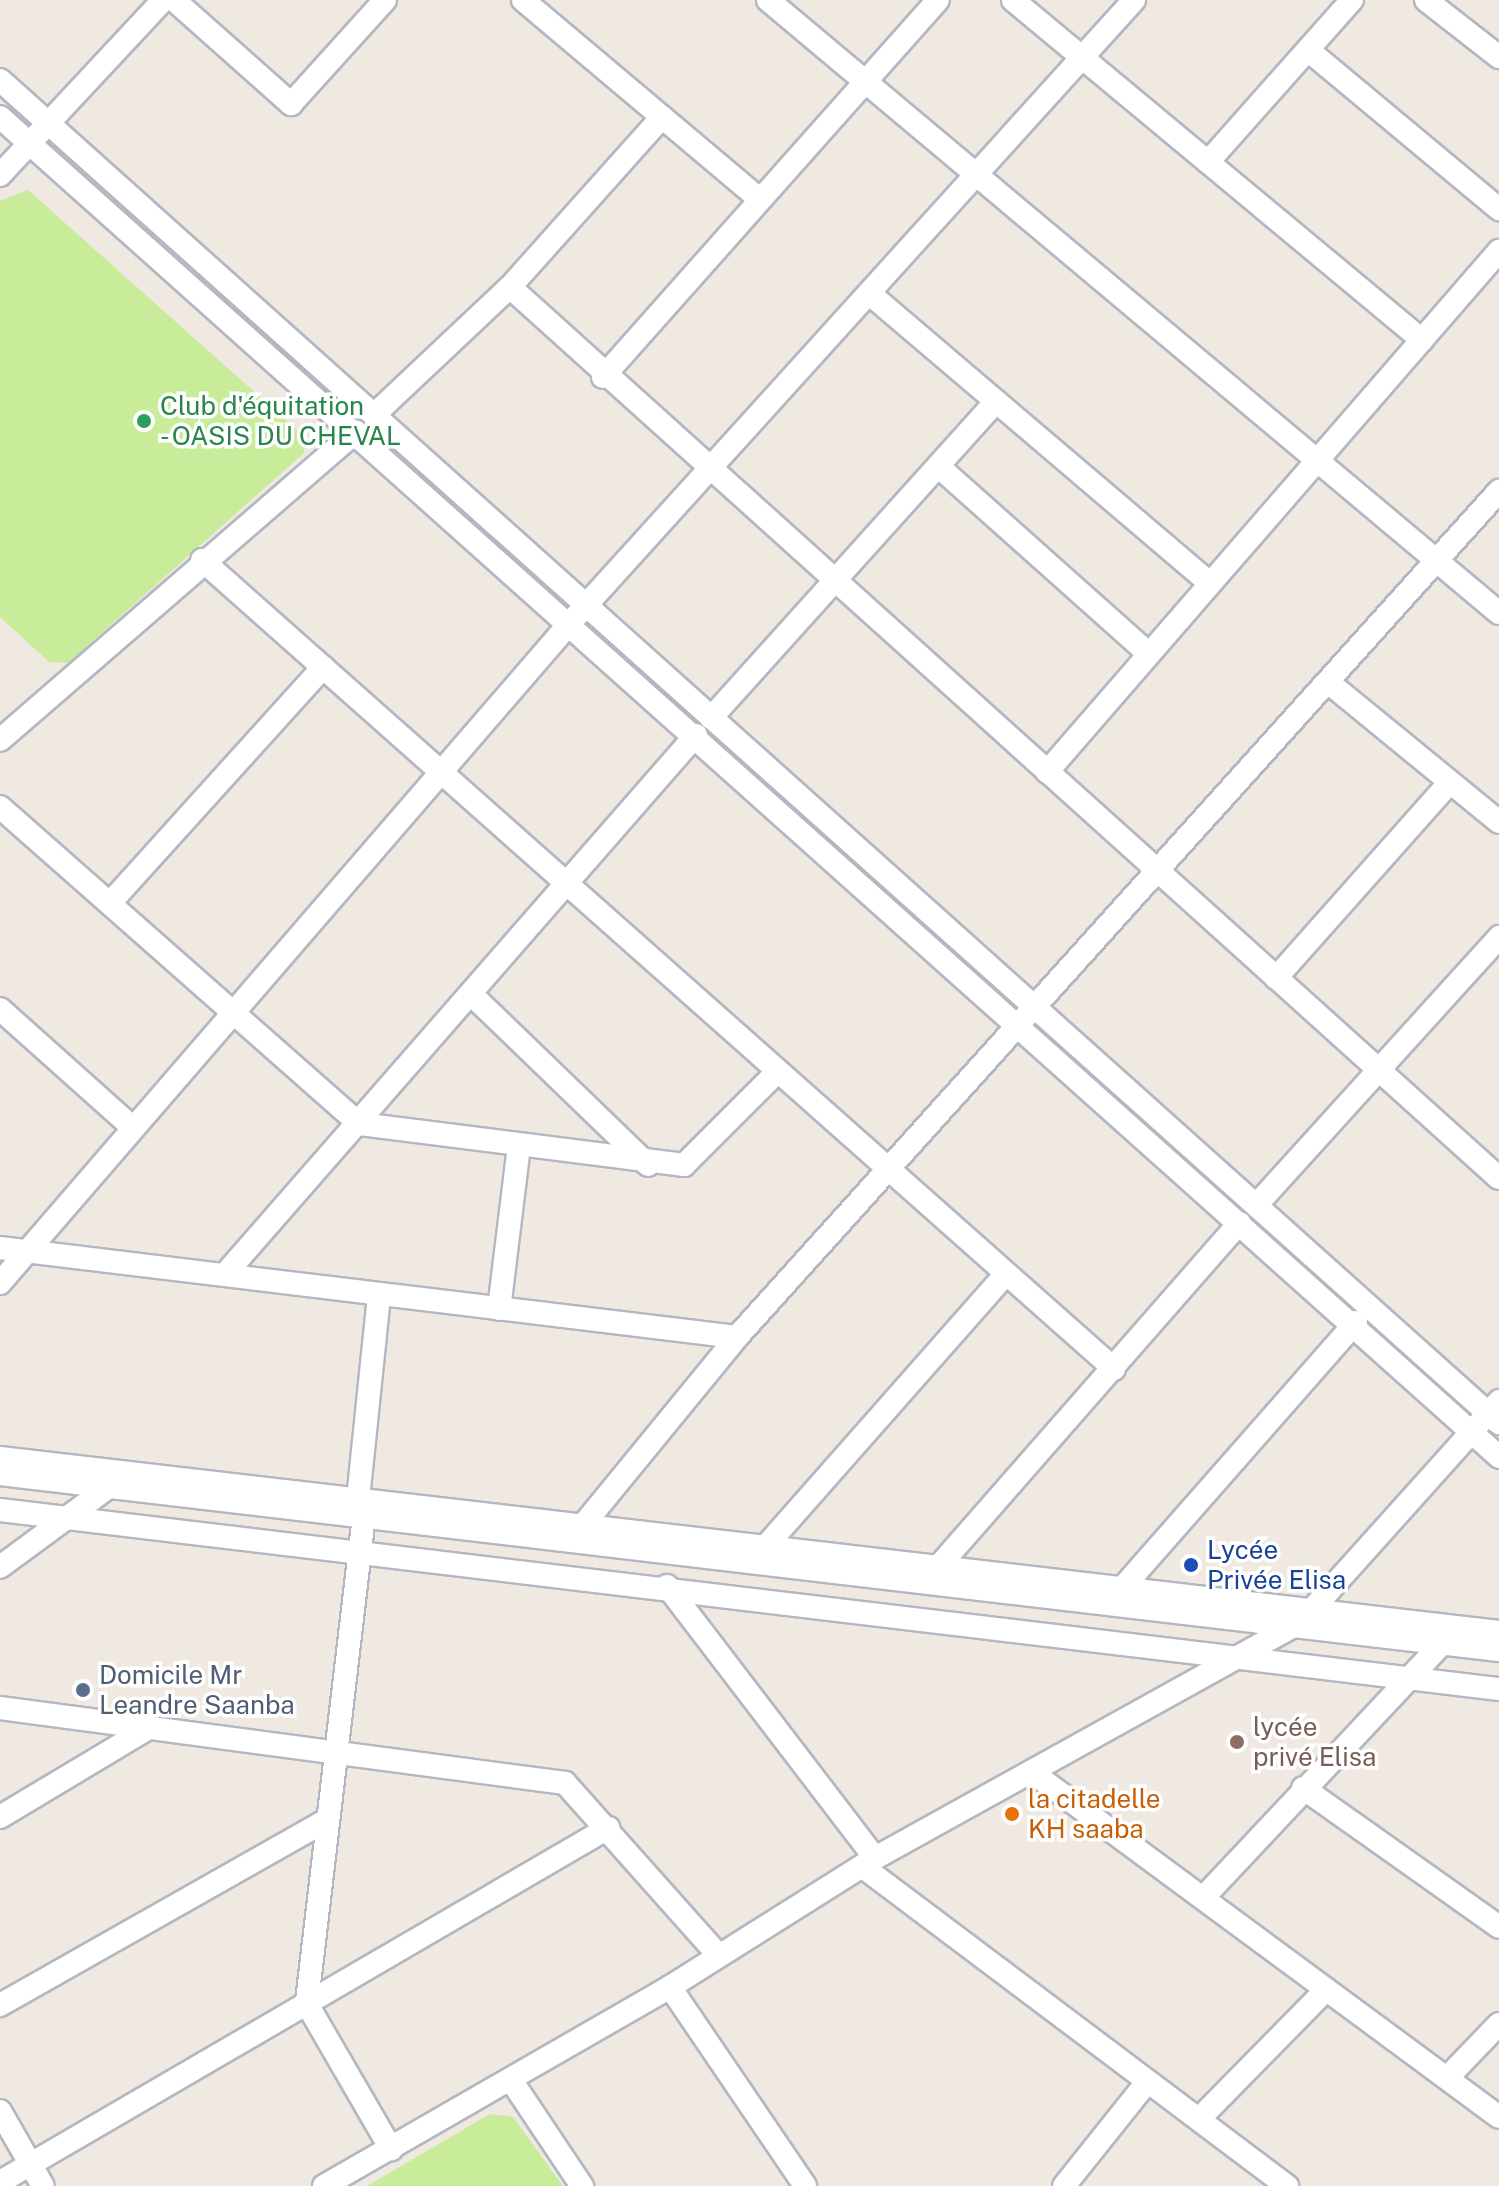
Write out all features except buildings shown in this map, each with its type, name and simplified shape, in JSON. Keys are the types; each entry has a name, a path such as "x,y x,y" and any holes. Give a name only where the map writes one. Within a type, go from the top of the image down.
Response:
{"street":[{"path":"0,175 46,121 163,0"},
{"path":"174,0 291,104 385,0"},
{"path":"523,0 759,199"},
{"path":"768,0 1315,462 1499,613"},
{"path":"603,377 938,0"},
{"path":"1013,0 1422,340"},
{"path":"0,1283 133,1128 237,1016 577,616 712,474 1134,0"},
{"path":"1208,162 1352,0"},
{"path":"1426,0 1499,57"},
{"path":"1308,50 1499,209"},
{"path":"0,80 375,414 577,616"},
{"path":"0,117 356,432 577,616 1036,1008 1495,1413 1473,1432 1320,1606 1301,1622 1237,1653 1033,1773 869,1862 670,1987 324,2186"},
{"path":"375,414 510,287 662,117"},
{"path":"1047,772 1422,340 1497,259"},
{"path":"510,287 603,377 1379,1071 1496,1170"},
{"path":"870,294 1210,583"},
{"path":"227,1272 360,1124 704,727 836,584 996,401"},
{"path":"0,740 202,560 356,432"},
{"path":"938,466 1148,653"},
{"path":"584,1524 737,1337 891,1174 1499,491"},
{"path":"202,560 444,769 568,886 1114,1369"},
{"path":"110,903 323,667"},
{"path":"1328,682 1499,822"},
{"path":"704,727 1021,1026 1239,1223 1356,1322 1499,1457"},
{"path":"1276,978 1450,782"},
{"path":"0,807 360,1124 648,1165 690,1162 778,1071"},
{"path":"1259,1202 1499,937"},
{"path":"471,994 648,1165"},
{"path":"3,1018 133,1128"},
{"path":"499,1309 519,1147"},
{"path":"939,1566 1239,1223"},
{"path":"0,1248 227,1272 379,1296 737,1337"},
{"path":"766,1546 1006,1274"},
{"path":"379,1296 337,1748 325,1821 307,2004 391,2149"},
{"path":"1125,1585 1356,1322"},
{"path":"0,1458 361,1508 1301,1622 1499,1650"},
{"path":"0,1474 107,1488 584,1524 939,1566 1320,1606 1499,1632"},
{"path":"0,1567 107,1488"},
{"path":"0,1510 1237,1653 1499,1689"},
{"path":"667,1586 869,1862 1147,2082 1200,2118 1287,2186"},
{"path":"1203,1898 1404,1676 1444,1641"},
{"path":"0,1708 337,1748 565,1783 718,1955"},
{"path":"0,1817 149,1728"},
{"path":"1033,1773 1499,2117"},
{"path":"1303,1788 1499,1927"},
{"path":"0,2005 325,1821"},
{"path":"0,2182 608,1828"},
{"path":"670,1987 805,2186"},
{"path":"1200,2118 1326,1990"},
{"path":"1447,2078 1499,2024"},
{"path":"511,2080 582,2186"},
{"path":"1064,2186 1147,2082"},
{"path":"0,2111 43,2186"}],"green space":[{"name":"Club d'équitation - OASIS DU CHEVAL","path":"28,190 305,437 304,453 68,663 49,662 0,617 0,201"},
{"path":"490,2114 513,2117 563,2186 367,2186"}],"place":[{"name":"Club d'équitation - OASIS DU CHEVAL","path":"144,421"},
{"name":"Lycée Privée Elisa","path":"1191,1565"},
{"name":"Domicile Mr Leandre Saanba","path":"83,1690"},
{"name":"lycée privé Elisa","path":"1237,1742"},
{"name":"la citadelle KH saaba","path":"1012,1814"}]}
